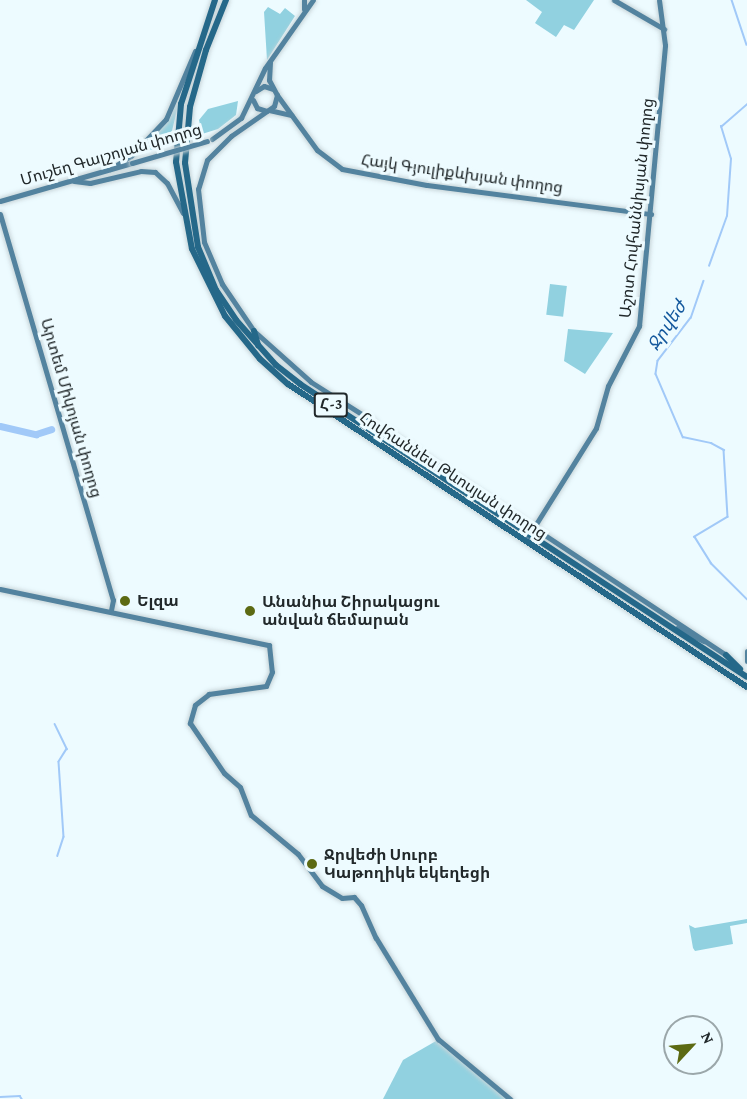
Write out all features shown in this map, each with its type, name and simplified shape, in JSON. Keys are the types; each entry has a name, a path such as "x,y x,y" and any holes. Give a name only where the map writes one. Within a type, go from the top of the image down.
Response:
{"main road":[{"name":"Հովհաննես Թևոսյան փողոց","path":"215,0 195,51 176,140 183,213 201,274 225,316 260,359 298,387 374,434 747,687"},
{"name":"Հովհաննես Թևոսյան փողոց","path":"226,0 206,50 185,135 192,222 216,290 259,348 298,387"},
{"path":"254,331 259,348"},
{"name":"Հովհաննես Թևոսյան փողոց","path":"311,396 374,434"},
{"name":"Հովհաննես Թևոսյան փողոց","path":"528,537 672,626 747,677"},
{"path":"726,655 747,677"}],"street":[{"path":"304,0 304,9"},
{"path":"210,140 236,123 253,100 254,92 270,62 304,9 313,0"},
{"path":"614,0 664,30"},
{"name":"Աշոտ Հովհաննիսյան փողոց","path":"528,537 596,428 608,386 639,326 651,214 664,30 659,0"},
{"path":"110,169 131,156 166,119 195,51"},
{"path":"204,242 197,200 201,176 213,152 231,136 276,104 277,95 268,75 270,62"},
{"path":"254,92 264,86 273,89"},
{"name":"Հայկ Գյուլիքևխյան փողոց","path":"277,95 317,150 342,169 427,185 651,214"},
{"path":"253,100 257,108 292,116"},
{"name":"Մուշեղ Գալշոյան փողոց","path":"0,201 210,140 231,136"},
{"path":"72,180 90,183 141,171 155,172 167,183 183,213"},
{"name":"Արտեմ Միկոյան փողոց","path":"0,214 113,600 111,610"},
{"path":"192,222 204,242 222,284 254,331 311,382 374,422 374,434 384,430 534,526 726,655"},
{"path":"0,590 111,610 269,645 272,672 266,686 209,694 195,705 190,723 224,773 240,787 251,815 298,854 322,886 342,898 354,897 361,905 376,938 438,1039 510,1099"},
{"path":"672,626 708,642"},
{"path":"747,651 747,661"}],"shaded area":[{"path":"526,0 594,0 574,30 564,25 556,37 535,23 542,12"},
{"path":"268,7 280,14 285,8 295,16 267,60 264,12"},
{"path":"186,71 169,144 135,155 171,116"},
{"path":"238,101 236,115 218,129 202,134 199,120 208,109"},
{"path":"550,284 567,286 563,317 546,315"},
{"path":"568,329 613,333 585,374 564,361"},
{"path":"384,432 509,515 508,517 382,435"},
{"path":"747,919 747,923 730,926 733,944 695,951 693,948 689,925 695,928"},
{"path":"436,1041 507,1099 383,1099 403,1060"}],"waterway":[{"name":"Ջրվեժ","path":"732,0 747,45"},
{"name":"Ջրվեժ","path":"709,266 727,216 731,159 721,127 747,104"},
{"name":"Ջրվեժ","path":"704,281 691,318 658,361 656,374 683,437 711,443 724,450 728,517 695,537 711,563 747,599"},
{"path":"0,426 36,434 51,429"},
{"path":"55,724 67,749 59,762 64,837 58,856"},
{"path":"0,1097 20,1096 22,1099"}],"place":[{"name":"Ելզա","path":"125,601"},
{"name":"Անանիա Շիրակացու անվան ճեմարան","path":"250,611"},
{"name":"Ջրվեժի Սուրբ Կաթողիկե եկեղեցի","path":"312,864"}]}
